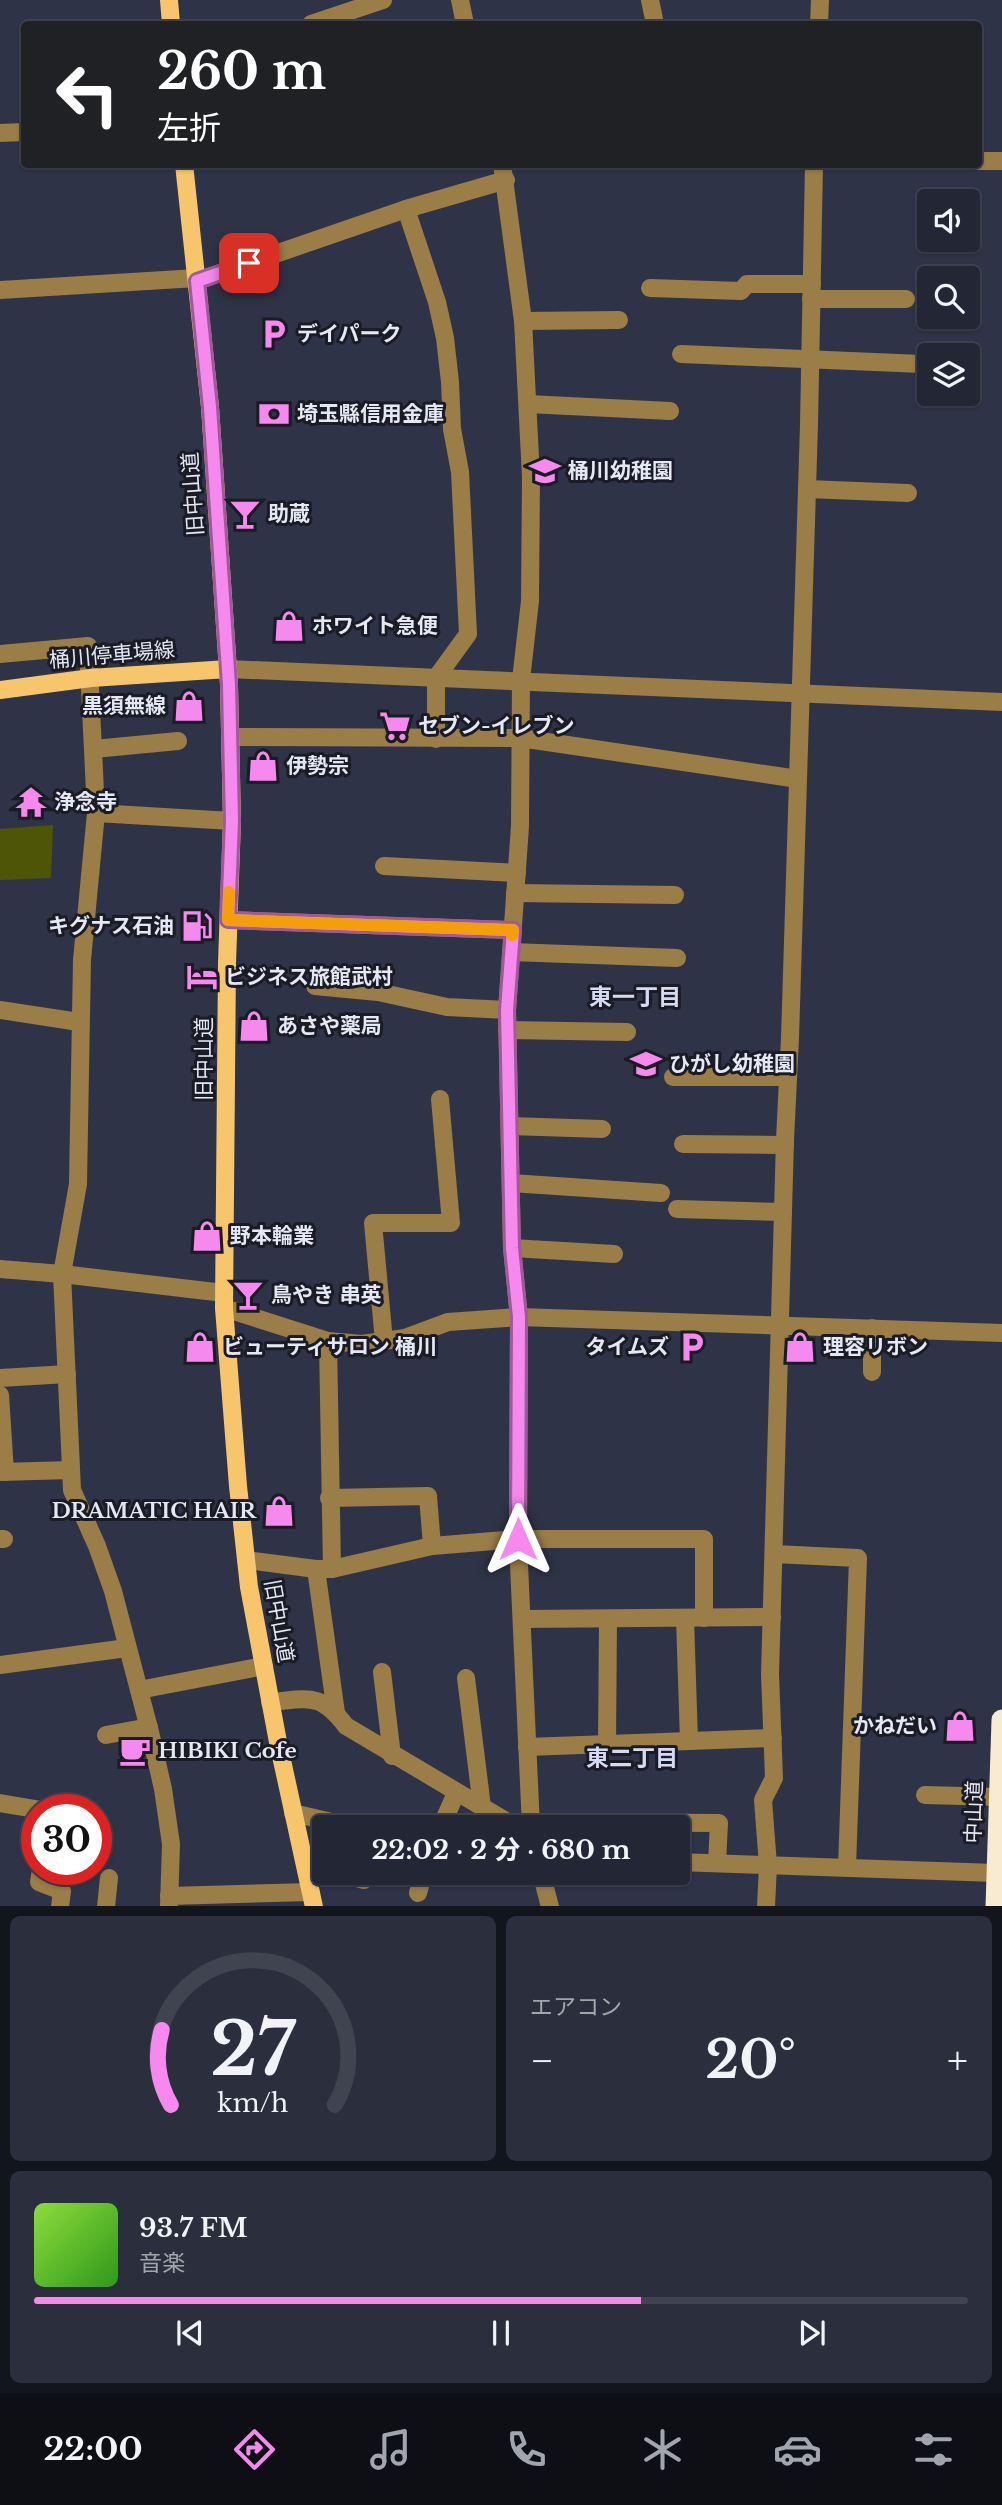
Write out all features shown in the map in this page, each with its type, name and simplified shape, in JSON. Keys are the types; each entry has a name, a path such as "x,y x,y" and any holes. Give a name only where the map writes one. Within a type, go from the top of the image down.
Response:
{"highway":[{"name":"中山道","path":"996,1906 1002,1720"}],"main road":[{"path":"169,0 171,21"},
{"name":"旧中山道","path":"184,168 210,407 231,737 224,1301 246,1560 270,1702 312,1899"},
{"name":"桶川停車場線","path":"0,690 91,678 228,668"}],"street":[{"path":"320,21 383,0"},
{"path":"460,0 464,21"},
{"path":"650,0 654,21"},
{"path":"819,21 820,0"},
{"path":"0,133 21,132"},
{"path":"982,161 1002,161"},
{"path":"766,1906 768,1865 763,1800 774,1778 770,1674 807,489 814,168"},
{"path":"0,290 197,279 406,209 504,172 523,321 531,477 530,601 521,680 520,827 507,1010 512,1248 519,1317 518,1539 527,1747 526,1815"},
{"path":"406,209 437,302 445,338 452,429 460,472 468,634 436,678 436,739"},
{"path":"650,288 741,291 747,284 906,299"},
{"path":"523,321 619,320"},
{"path":"681,354 917,364"},
{"path":"528,404 670,411"},
{"path":"807,489 908,493"},
{"path":"0,654 88,646 96,813 82,960 78,1184 62,1274 72,1490 97,1546 113,1591 149,1727 163,1789 171,1844 169,1901 312,1899"},
{"path":"228,668 1002,702"},
{"path":"231,737 520,738 798,779"},
{"path":"94,749 178,741"},
{"path":"96,813 232,821"},
{"path":"384,866 516,873"},
{"path":"515,894 676,895"},
{"path":"228,920 513,930"},
{"path":"511,952 677,958"},
{"path":"315,986 378,992 447,1007 507,1010"},
{"path":"0,1010 79,1022"},
{"path":"508,1030 627,1031"},
{"path":"673,1077 788,1077"},
{"path":"384,1341 373,1223 451,1223 440,1099"},
{"path":"510,1126 602,1129"},
{"path":"683,1144 785,1145"},
{"path":"511,1183 661,1193"},
{"path":"677,1209 783,1212"},
{"path":"512,1248 614,1254"},
{"path":"0,1269 62,1274 224,1301 328,1341 362,1344 405,1338 448,1322 519,1317 1002,1333"},
{"path":"872,1328 872,1372"},
{"path":"328,1341 329,1497 324,1569 336,1713"},
{"path":"67,1374 1,1378 2,1472 71,1470"},
{"path":"329,1497 428,1496 432,1546"},
{"path":"246,1560 324,1569 432,1546 518,1539 704,1539 704,1618"},
{"path":"774,1554 858,1558 847,1867"},
{"path":"685,1618 689,1741"},
{"path":"522,1619 772,1618"},
{"path":"607,1744 608,1619"},
{"path":"0,1665 127,1648"},
{"path":"139,1690 264,1665"},
{"path":"382,1672 392,1756"},
{"path":"466,1678 482,1807"},
{"path":"270,1702 313,1699 328,1705 346,1726 392,1756 456,1793 502,1815"},
{"path":"106,1735 149,1727"},
{"path":"527,1747 773,1738"},
{"path":"446,1815 456,1793"},
{"path":"925,1795 999,1797"},
{"path":"0,1803 21,1807"},
{"path":"293,1813 312,1817"},
{"path":"690,1824 719,1824 717,1863"},
{"path":"690,1862 996,1873"},
{"path":"304,1865 312,1867"},
{"path":"47,1885 62,1891 60,1906"},
{"path":"106,1906 108,1885"},
{"path":"418,1893 420,1885"},
{"path":"544,1885 550,1906"}],"green space":[{"path":"53,825 51,878 0,880 0,829"}],"slow traffic":[{"path":"229,892 228,920 513,930 512,935"}],"place":[{"name":"デイパーク","path":"274,334"},
{"name":"埼玉縣信用金庫","path":"274,414"},
{"name":"桶川幼稚園","path":"545,471"},
{"name":"助蔵","path":"245,514"},
{"name":"ホワイト急便","path":"289,626"},
{"name":"黒須無線","path":"189,706"},
{"name":"セブン-イレブン","path":"395,726"},
{"name":"伊勢宗","path":"263,766"},
{"name":"浄念寺","path":"31,802"},
{"name":"キグナス石油","path":"197,926"},
{"name":"ビジネス旅館武村","path":"202,977"},
{"name":"あさや薬局","path":"254,1026"},
{"name":"ひがし幼稚園","path":"646,1064"},
{"name":"野本輪業","path":"207,1236"},
{"name":"鳥やき 串英","path":"248,1295"},
{"name":"ビューティサロン 桶川","path":"200,1347"},
{"name":"タイムズ","path":"692,1347"},
{"name":"理容リボン","path":"800,1347"},
{"name":"DRAMATIC HAIR","path":"279,1511"},
{"name":"かねだい","path":"960,1726"},
{"name":"HIBIKI Cofe","path":"135,1751"}],"district":[{"name":"東一丁目","path":"635,997"},
{"name":"東二丁目","path":"632,1758"}],"route":[{"path":"249,263 197,281 210,407 229,685 232,821 228,920 513,930 507,1010 512,1248 519,1317 518,1539"}]}
